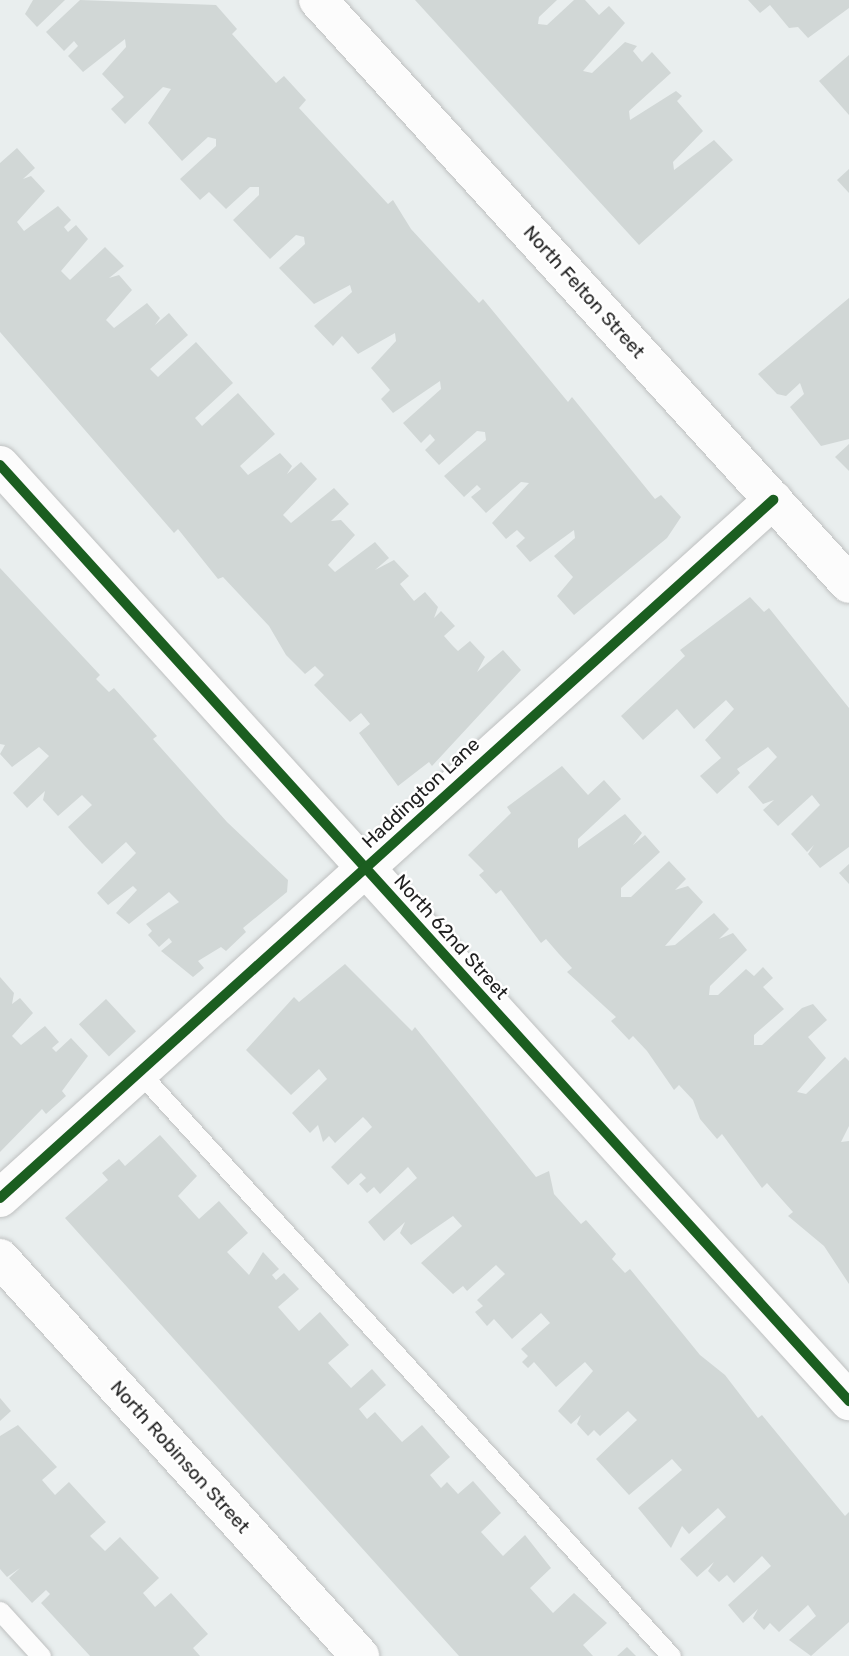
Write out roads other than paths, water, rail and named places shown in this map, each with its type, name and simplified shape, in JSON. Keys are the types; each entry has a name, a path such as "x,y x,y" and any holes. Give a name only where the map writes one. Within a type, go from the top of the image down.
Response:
{"street":[{"name":"North Felton Street","path":"318,0 849,584"},
{"name":"North 62nd Street","path":"0,466 849,1401"},
{"name":"Haddington Lane","path":"0,1198 773,500"},
{"name":"North Robinson Street","path":"0,1258 360,1656"}],"lane":[{"path":"139,1072 671,1656"},
{"path":"0,1611 41,1656"}]}
